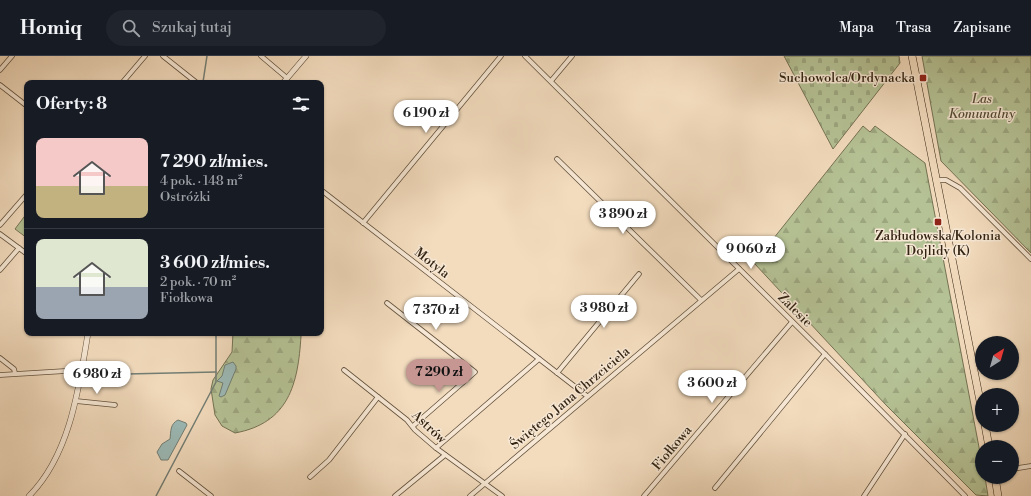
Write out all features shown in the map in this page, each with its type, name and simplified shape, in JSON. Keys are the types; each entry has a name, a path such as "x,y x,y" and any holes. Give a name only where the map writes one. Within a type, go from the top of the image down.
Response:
{"highway":[{"path":"912,56 978,388"},
{"path":"996,484 997,496"}],"street":[{"path":"0,70 12,56"},
{"path":"125,80 145,56"},
{"path":"163,56 193,80"},
{"path":"261,56 287,78 306,56"},
{"path":"363,223 501,56"},
{"name":"Zalesie","path":"525,56 825,354 965,496"},
{"path":"551,82 572,56"},
{"path":"0,85 24,104"},
{"path":"557,159 701,300"},
{"path":"937,180 946,180 960,188 1031,259"},
{"name":"Motyla","path":"324,192 587,396"},
{"path":"0,225 24,197"},
{"path":"0,234 24,252"},
{"path":"0,270 19,248"},
{"name":"Świętego Jana Chrzciciela","path":"470,496 739,269"},
{"path":"557,372 639,274"},
{"path":"387,303 475,372 413,426"},
{"name":"Fiołkowa","path":"644,496 792,322"},
{"path":"30,496 42,482 54,460 71,419 76,401 88,336"},
{"path":"715,488 825,354"},
{"path":"0,358 14,369 15,373"},
{"path":"436,448 539,359"},
{"path":"0,375 82,370"},
{"name":"Astrów","path":"344,370 413,426 436,448 502,496"},
{"path":"310,477 329,460 378,397"},
{"path":"76,401 116,405"},
{"path":"864,496 905,434"},
{"path":"395,496 445,455"},
{"path":"1019,469 1031,466"},
{"path":"179,470 211,496"}],"green space":[{"path":"784,56 899,56 900,63 833,149"},
{"name":"Las Komunalny","path":"922,56 1031,56 1031,253 941,161"},
{"path":"863,126 870,132 875,126 925,163 978,440 975,440 975,484 986,484 988,496 976,495 886,405 754,263"},
{"path":"24,217 24,236 15,229"},
{"path":"233,336 301,336 300,354 293,385 287,399 279,411 268,420 253,428 235,433 222,426 215,415 211,389 213,380 232,352"}],"water":[{"path":"233,362 236,369 225,395 221,397 219,396 223,383 217,381 222,376 225,365"},
{"path":"178,420 186,423 187,425 168,460 161,460 157,452 162,444 170,439 172,426"}],"waterway":[{"path":"203,80 207,56"},
{"path":"156,496 216,382 216,336"},
{"path":"82,375 216,372"},
{"path":"67,377 79,376"}],"place":[{"name":"Suchowolca/Ordynacka","path":"923,78"},
{"name":"Zabłudowska/Kolonia Dojlidy (K)","path":"938,222"}]}
